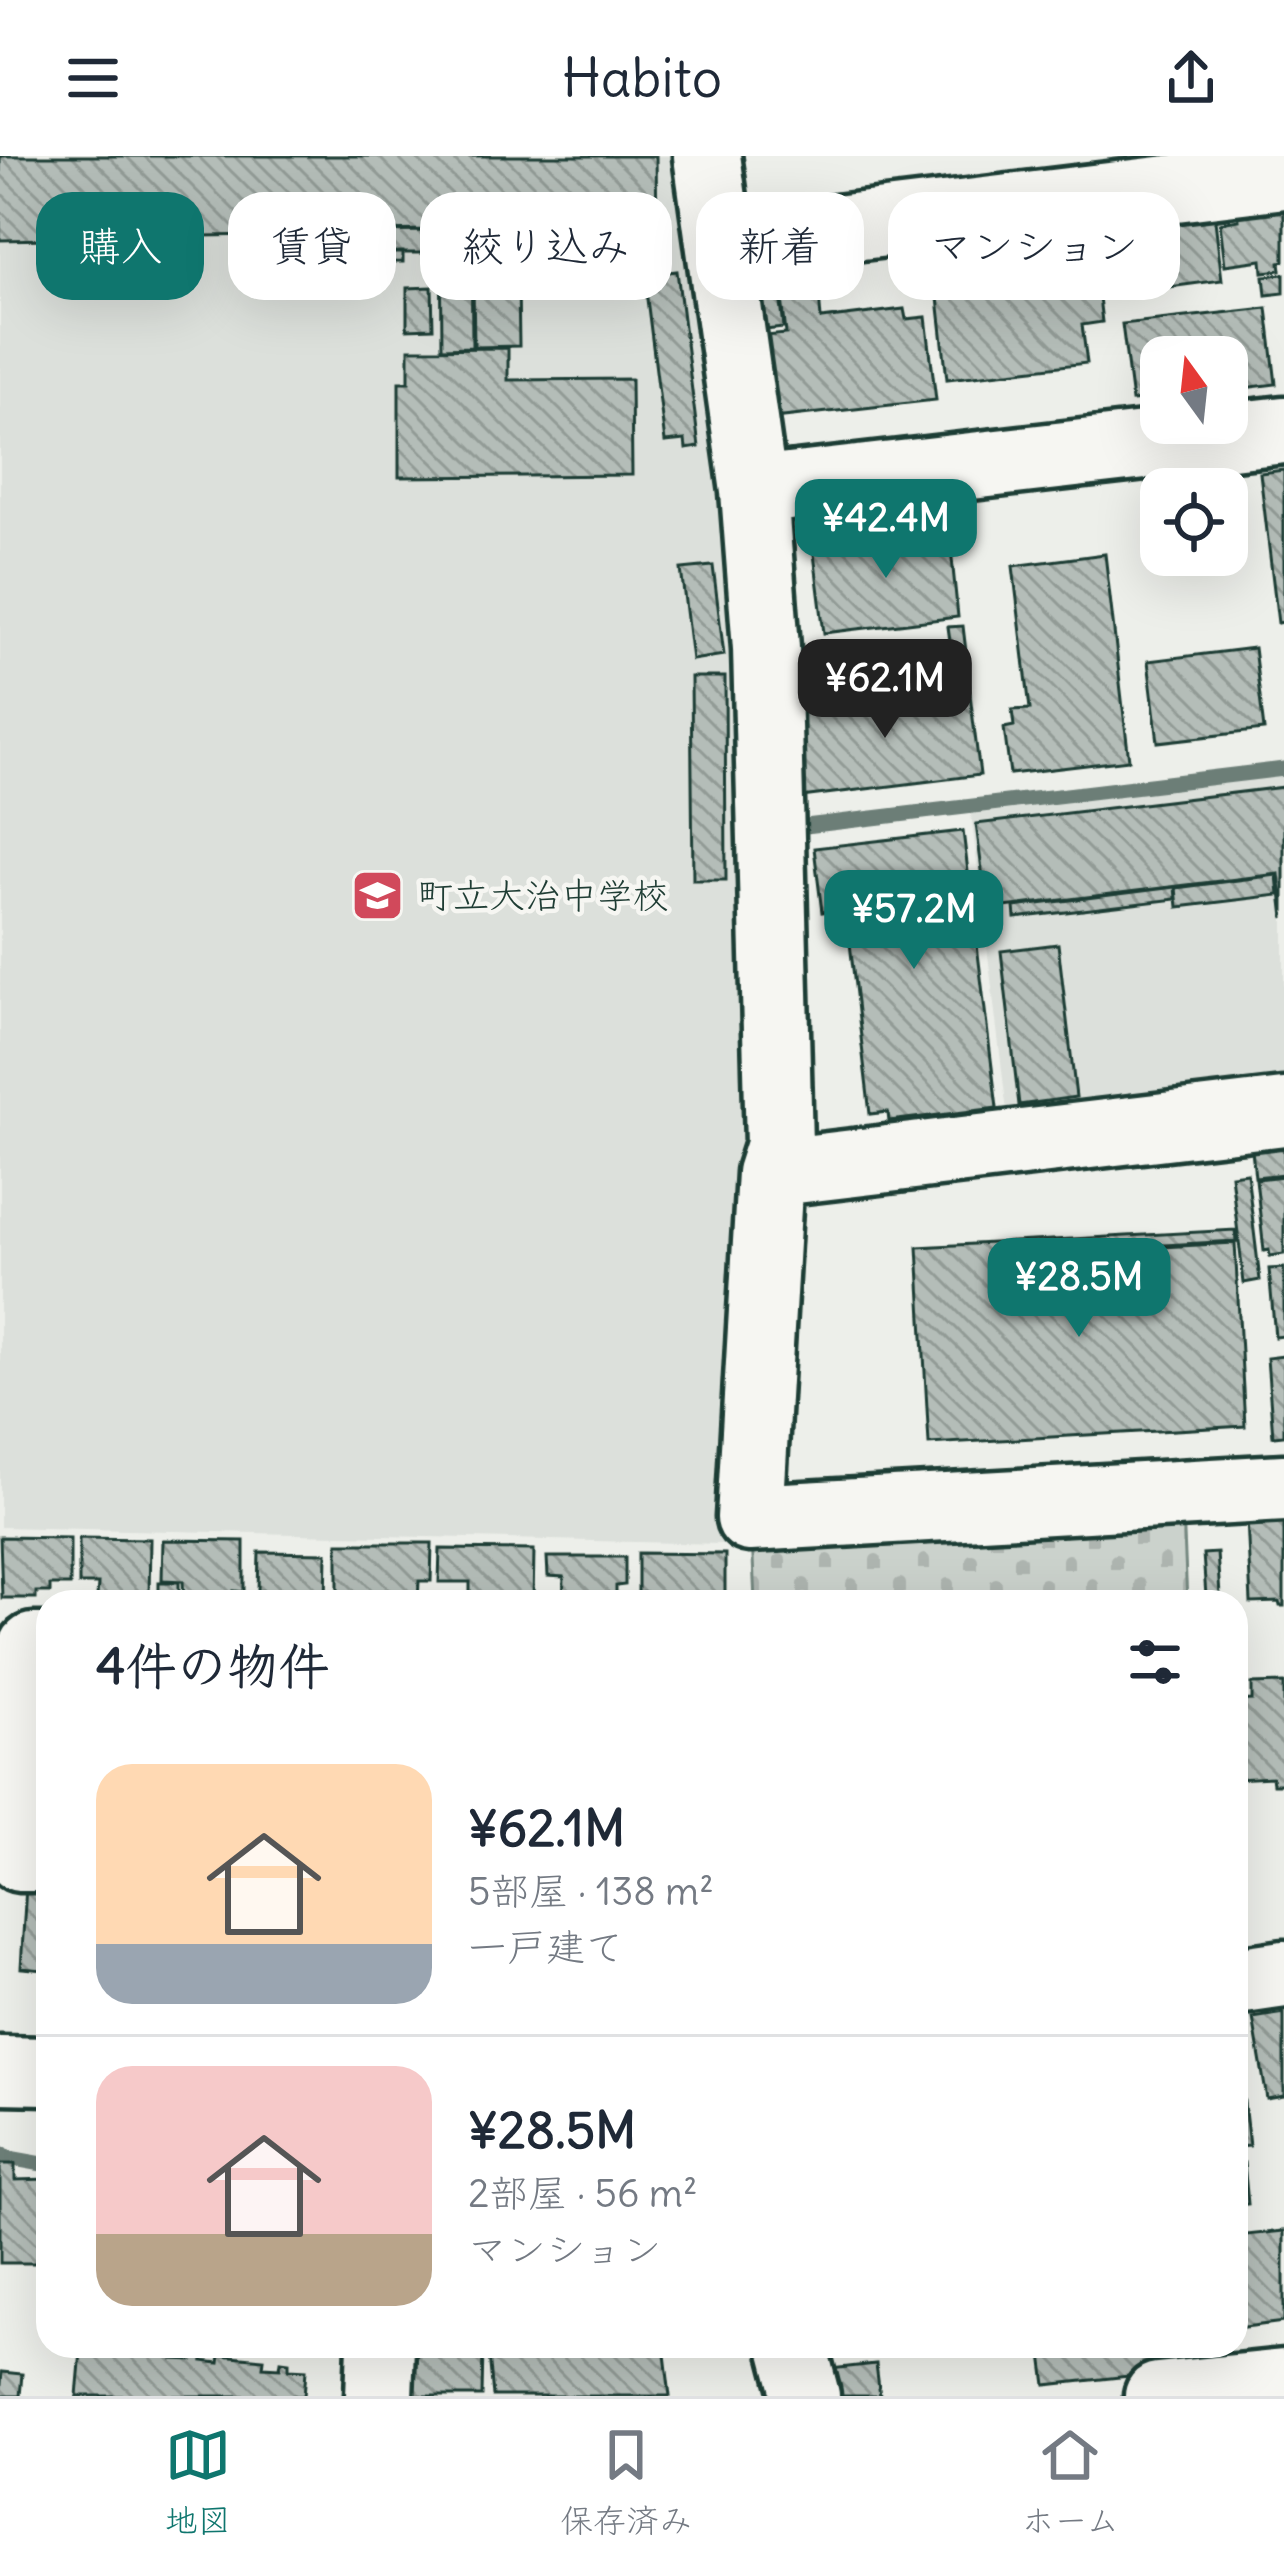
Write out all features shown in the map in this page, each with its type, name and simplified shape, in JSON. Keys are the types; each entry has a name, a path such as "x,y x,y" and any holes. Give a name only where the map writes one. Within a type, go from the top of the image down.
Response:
{"street":[{"path":"707,156 712,192"},
{"path":"864,226 1284,175"},
{"path":"728,300 754,491 766,648 779,1145 770,1173 749,1518 1284,1488"},
{"path":"754,491 1284,430"},
{"path":"770,1173 1284,1112"},
{"path":"36,1647 20,1858 36,1858"},
{"path":"1248,1979 1284,1974"},
{"path":"0,2070 36,2071"},
{"path":"379,2396 381,2358"},
{"path":"796,2358 806,2396"},
{"path":"1158,2396 1284,2383"}],"shaded area":[{"name":"町立大治中学校","path":"0,156 693,156 698,192 696,300 712,300 743,530 746,1139 723,1544 0,1527"},
{"path":"1284,776 1284,1086 1008,1120 971,814"}],"green space":[{"path":"1183,1511 1186,1590 754,1590 752,1536"}],"building":[{"path":"0,156 656,156 657,192 420,192 420,230 396,231 396,192 228,192 228,236 204,236 204,192 36,192 36,239 0,240"},
{"path":"1237,202 1284,203 1281,270 1263,272 1262,260 1225,265 1220,223 1239,220"},
{"path":"1213,203 1222,280 1180,286 1180,207"},
{"path":"420,231 420,253 396,253 396,232"},
{"path":"677,271 699,447 686,449 685,440 665,442 647,300 672,300 672,272"},
{"path":"1284,274 1284,293 1266,295 1264,276"},
{"path":"420,287 420,300 432,300 433,328 407,329 407,288"},
{"path":"442,300 472,300 472,347 442,348"},
{"path":"473,300 518,300 519,346 474,347"},
{"path":"760,300 781,300 784,328 764,330"},
{"path":"782,300 819,300 821,319 904,309 906,319 926,317 936,400 774,418 765,336 786,334"},
{"path":"938,300 1099,300 1102,322 1082,325 1087,363 947,379"},
{"path":"1267,308 1276,384 1248,387 1248,336 1140,336 1140,400 1132,401 1122,324"},
{"path":"508,348 508,380 631,379 632,475 399,477 399,382 409,382 409,349"},
{"path":"1284,470 1284,622 1278,623 1260,473"},
{"path":"949,529 958,617 824,633 813,546"},
{"path":"1105,554 1129,760 1010,774 1004,728 1014,726 1012,710 1030,709 1013,566"},
{"path":"713,566 724,655 692,660 681,569"},
{"path":"963,626 968,669 954,670 948,627"},
{"path":"1254,648 1264,730 1158,742 1148,661"},
{"path":"691,677 725,677 726,880 693,880"},
{"path":"969,686 980,775 801,797 790,707"},
{"path":"1284,787 1284,918 1279,874 987,909 976,824"},
{"path":"963,831 997,1108 889,1121 888,1112 870,1114 846,909 822,912 814,848"},
{"path":"1277,875 1279,895 1178,907 1176,888"},
{"path":"1175,887 1176,899 1015,918 1014,907"},
{"path":"1058,944 1076,1097 1019,1105 1001,951"},
{"path":"1284,1137 1284,1174 1255,1177 1251,1141"},
{"path":"1247,1173 1260,1280 1244,1283 1231,1175"},
{"path":"1284,1176 1284,1254 1270,1256 1269,1250 1264,1251 1256,1179"},
{"path":"1235,1230 1236,1241 1073,1250 1073,1239"},
{"path":"1070,1239 1071,1252 1235,1243 1245,1426 929,1444 918,1247"},
{"path":"1284,1268 1284,1336 1275,1337 1269,1269"},
{"path":"1284,1356 1284,1435 1273,1436 1267,1358"},
{"path":"1284,1517 1284,1606 1251,1603 1247,1519"},
{"path":"0,1537 70,1538 70,1585 36,1590 36,1598 2,1598"},
{"path":"79,1538 150,1539 149,1590 98,1590 98,1584 79,1584"},
{"path":"163,1540 244,1541 244,1590 183,1590 183,1581 162,1580"},
{"path":"338,1543 432,1543 431,1581 419,1581 419,1590 338,1590"},
{"path":"440,1549 534,1550 533,1590 470,1590 470,1582 439,1582"},
{"path":"259,1552 327,1553 326,1590 258,1590"},
{"path":"638,1553 725,1554 725,1590 638,1590"},
{"path":"1217,1553 1220,1590 1206,1590 1203,1554"},
{"path":"547,1557 625,1557 625,1585 616,1590 563,1590 564,1577 548,1576"},
{"path":"159,1582 179,1582 179,1590 159,1590"},
{"path":"1284,1683 1284,1784 1273,1784 1272,1777 1248,1778 1252,1684"},
{"path":"26,1886 36,1886 36,1969 21,1968"},
{"path":"1284,2013 1284,2096 1267,2099 1253,2018"},
{"path":"0,2164 15,2164 15,2180 36,2179 36,2263 0,2263"},
{"path":"1284,2231 1284,2322 1248,2326 1248,2235"},
{"path":"80,2358 204,2358 219,2363 220,2358 253,2358 264,2359 263,2367 280,2368 281,2361 289,2362 289,2369 306,2370 304,2396 77,2396"},
{"path":"406,2358 483,2358 482,2396 405,2396"},
{"path":"489,2358 665,2358 670,2396 493,2396"},
{"path":"1043,2358 1173,2358 1175,2371 1046,2385"},
{"path":"876,2364 880,2396 833,2396 830,2369"},
{"path":"2,2372 22,2374 20,2396 0,2396"}],"waterway":[{"path":"789,828 1284,769"},
{"path":"0,2153 36,2163"}],"place":[{"name":"町立大治中学校","path":"378,895"}]}
